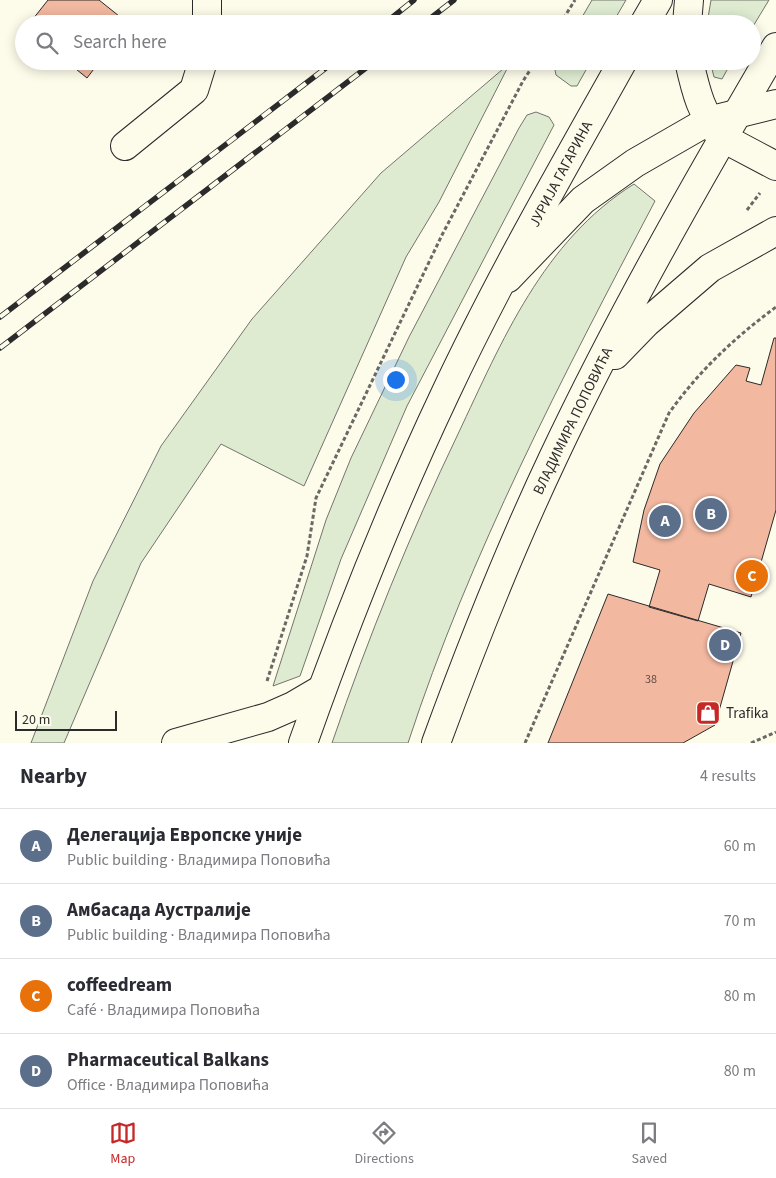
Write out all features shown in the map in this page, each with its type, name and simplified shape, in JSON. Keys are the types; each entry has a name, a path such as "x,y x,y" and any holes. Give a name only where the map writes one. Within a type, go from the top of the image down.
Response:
{"main road":[{"path":"207,0 207,15"},
{"path":"649,15 658,0"},
{"path":"688,15 689,0"},
{"path":"738,113 776,48"},
{"path":"125,146 194,90 200,70"},
{"name":"ЈУРИЈА ГАГАРИНА","path":"500,286 618,70"},
{"path":"693,70 716,130 776,166"},
{"path":"738,113 776,104"},
{"name":"ВЛАДИМИРА ПОПОВИЋА","path":"436,743 510,555 590,382 716,130 738,113"},
{"path":"302,743 403,486 446,392 500,286 583,200 635,163 716,130"},
{"path":"590,382 646,323 689,284 710,268 776,231"},
{"path":"176,743 238,731 293,706 322,690"}],"path":[{"path":"566,15 575,0"},
{"path":"238,731 306,556 316,498 442,236 531,70"},
{"path":"745,212 761,192"},
{"path":"525,743 669,413 689,385 720,352 776,308"},
{"path":"752,743 776,732"}],"green space":[{"path":"592,0 626,0 617,15 583,15"},
{"path":"711,0 769,0 760,15 708,15"},
{"path":"502,70 506,70 439,202 406,257 304,486 221,444 141,563 64,743 31,743 93,581 161,446 252,319 381,173"},
{"path":"555,70 586,70 577,86 571,86 556,75"},
{"path":"712,70 727,70 722,79 714,77"},
{"path":"536,112 549,117 554,125 407,406 341,559 300,676 273,686 326,520 351,458 409,337 519,128 527,115"},
{"path":"634,184 655,201 552,400 489,535 433,672 408,743 332,743 375,625 407,548 440,472 509,329 528,296 574,234 602,207"}],"building":[{"path":"48,0 99,0 118,15 36,15"},
{"path":"77,70 93,70 87,78"},
{"path":"774,338 776,338 776,510 751,597 709,584 698,621 649,607 660,570 633,562 644,510 660,464 694,413 736,365 750,368 746,381 761,385"},
{"path":"608,594 741,633 715,725 683,743 548,743"}],"railway":[{"path":"395,15 414,0"},
{"path":"435,15 454,0"},
{"path":"0,317 323,70"},
{"path":"0,348 363,70"}],"place":[{"name":"Амбасада Аустралије","path":"711,514"},
{"name":"Делегација Европске уније","path":"665,521"},
{"name":"coffeedream","path":"752,576"},
{"name":"Pharmaceutical Balkans","path":"725,645"},
{"name":"Trafika","path":"708,713"}]}
